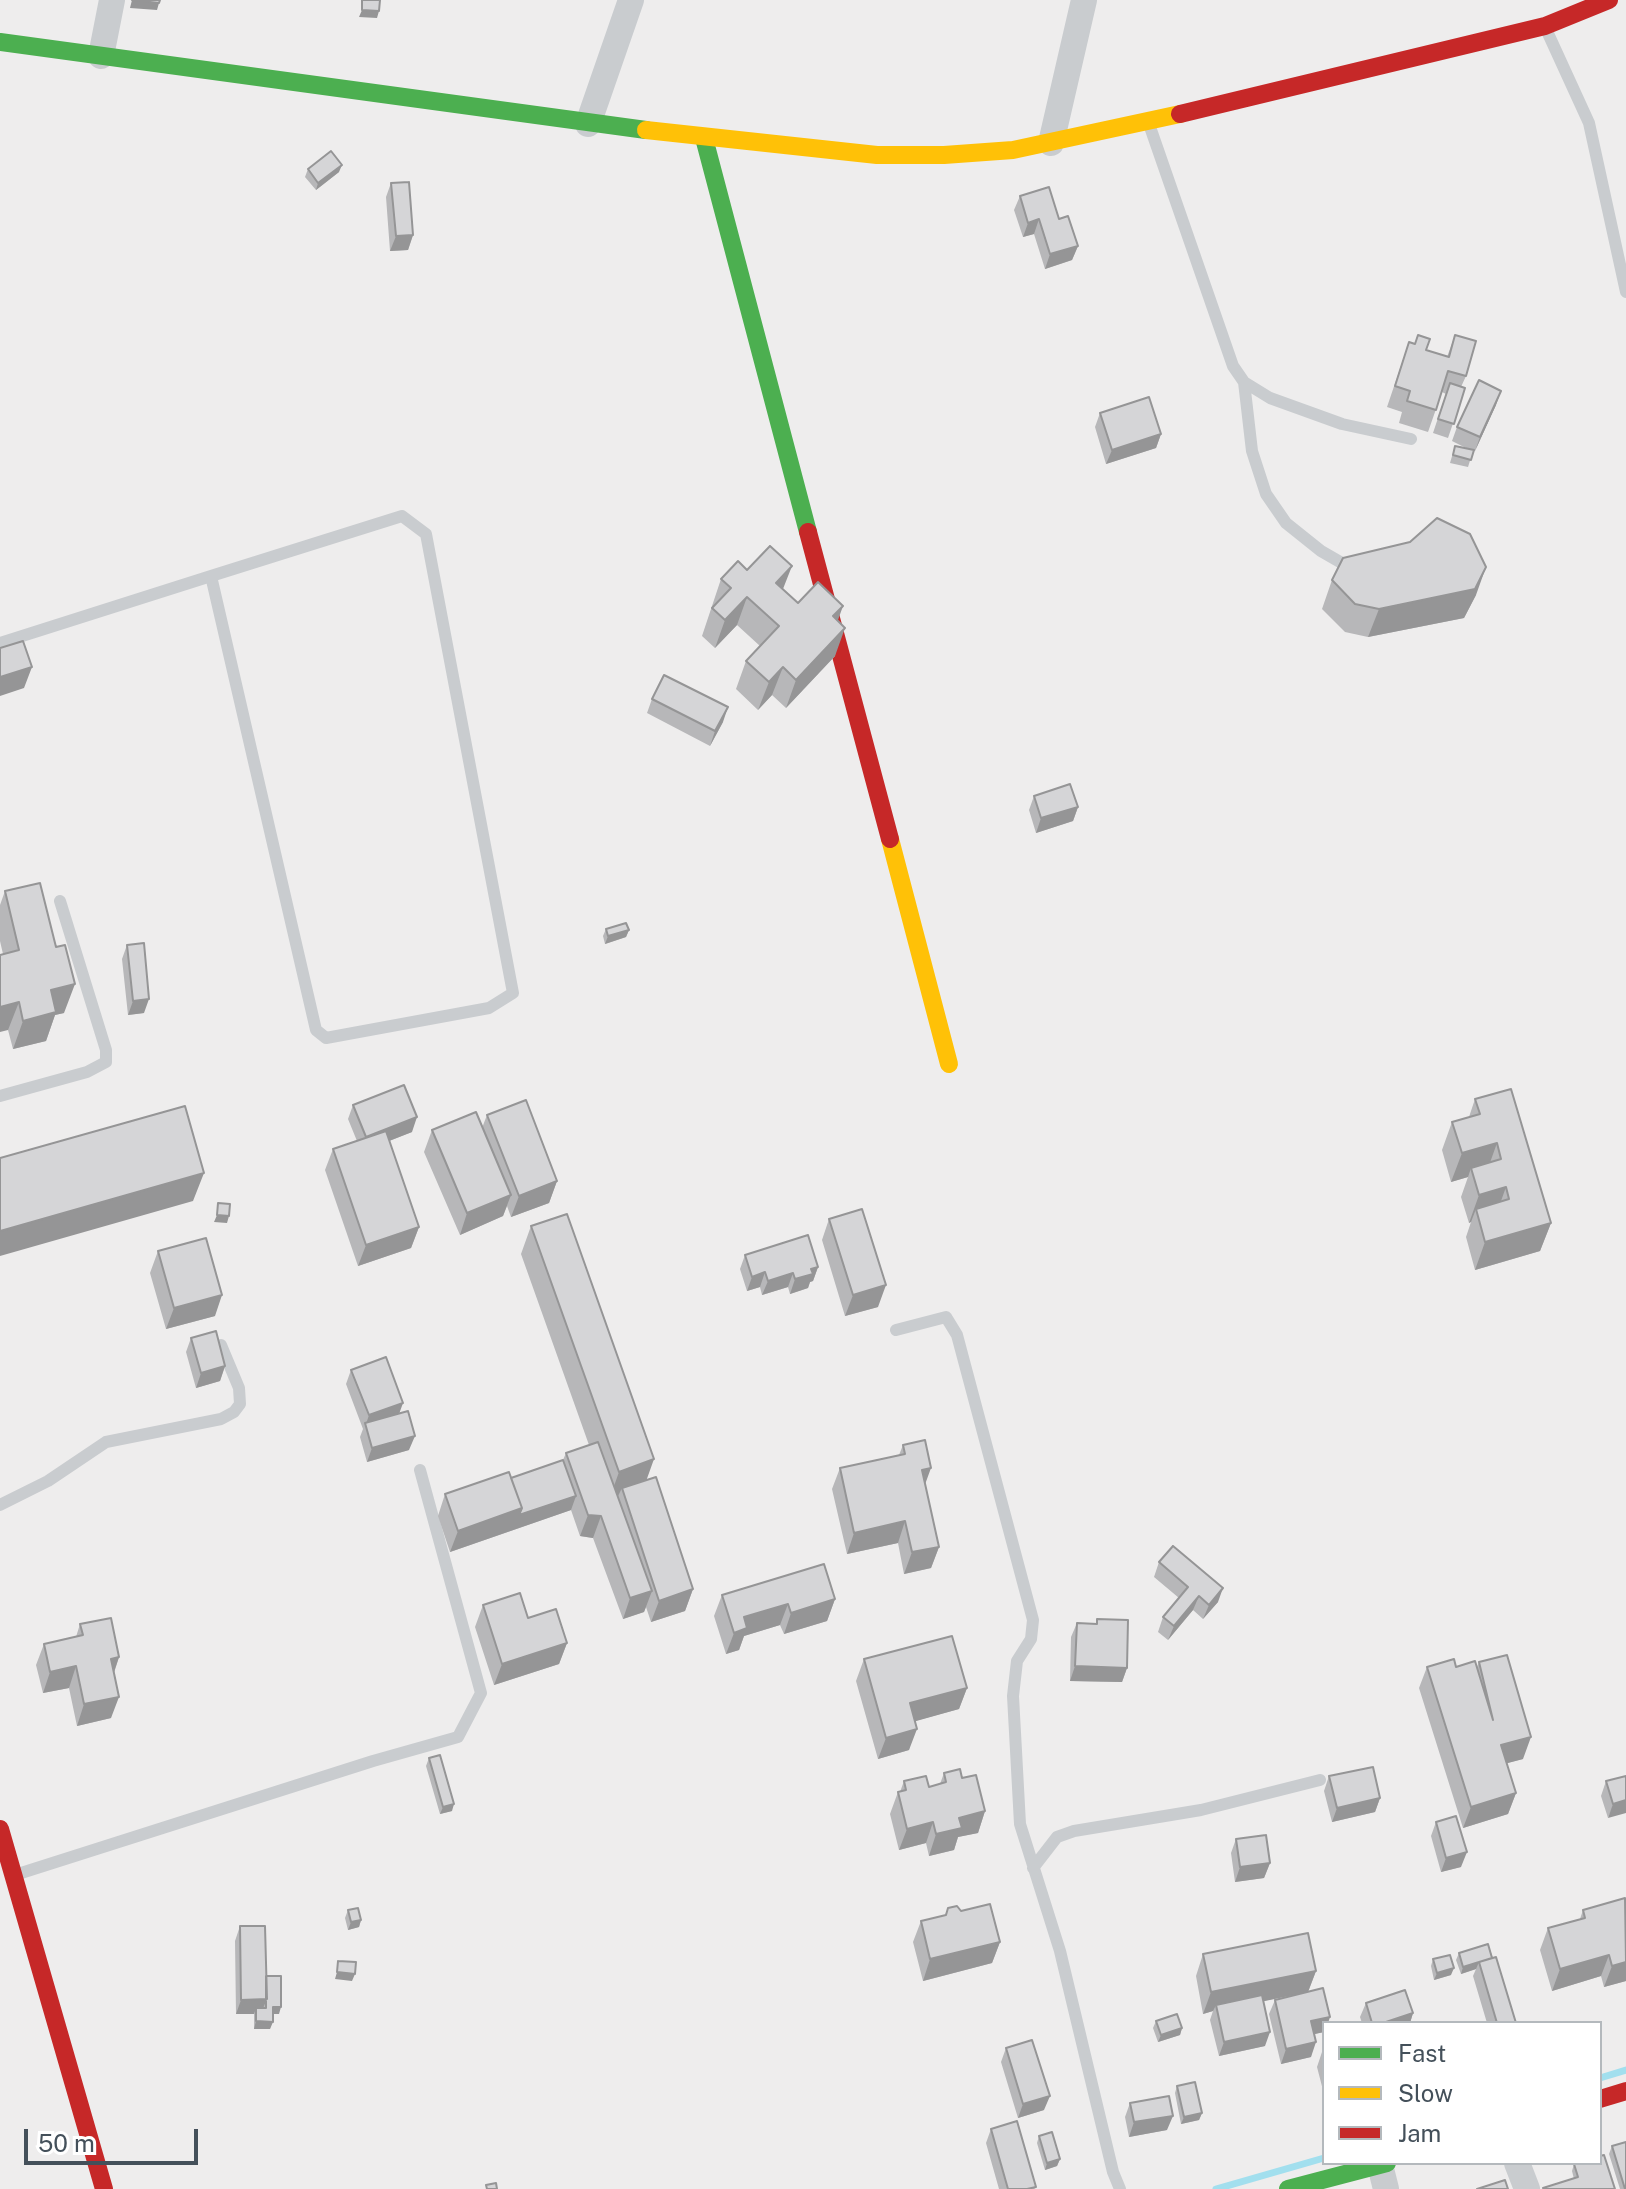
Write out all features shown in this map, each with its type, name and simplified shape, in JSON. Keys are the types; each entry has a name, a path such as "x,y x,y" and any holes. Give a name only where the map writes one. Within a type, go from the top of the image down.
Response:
{"street":[{"path":"101,56 112,0"},
{"path":"588,124 631,0"},
{"path":"1051,143 1084,0"},
{"path":"0,42 704,138 890,155 944,155 1051,143 1148,122 1545,26 1576,6 1609,0"},
{"path":"704,138 949,1064"},
{"path":"0,1829 104,2189"},
{"path":"1602,2098 1626,2091"},
{"path":"1518,2165 1527,2189"},
{"path":"1288,2189 1384,2172"}],"lane":[{"path":"1545,26 1589,123 1626,292"},
{"path":"1148,122 1233,366 1244,382 1270,398 1342,424 1411,439"},
{"path":"1244,382 1252,451 1266,494 1286,523 1321,551 1354,570"},
{"path":"0,643 211,576 402,516 426,534 513,993 489,1008 415,1022 326,1038 316,1030 211,576"},
{"path":"0,1096 87,1072 106,1062 106,1050 60,901"},
{"path":"896,1330 946,1317 957,1335 1033,1620 1031,1639 1017,1661 1013,1696 1020,1824 1060,1951 1113,2172 1120,2189"},
{"path":"0,1505 48,1481 106,1442 221,1419 234,1412 240,1404 239,1388 221,1345"},
{"path":"15,1875 458,1737 481,1693 420,1470"},
{"path":"1033,1868 1057,1837 1074,1831 1201,1810 1320,1780"}],"building":[{"path":"132,0 160,0 159,3"},
{"path":"362,0 380,0 379,11 362,10"},
{"path":"331,151 342,165 318,183 308,169"},
{"path":"409,182 413,235 396,236 391,183"},
{"path":"1049,187 1059,219 1068,216 1078,246 1050,254 1039,219 1028,223 1020,196"},
{"path":"1418,335 1430,339 1426,350 1449,357 1455,335 1476,341 1466,376 1448,371 1436,410 1407,401 1410,391 1395,386 1409,342 1415,344"},
{"path":"1479,380 1501,391 1480,437 1457,427"},
{"path":"1450,383 1465,388 1454,424 1438,419"},
{"path":"1149,397 1161,434 1112,450 1100,413"},
{"path":"1455,446 1474,450 1471,460 1453,455"},
{"path":"1437,518 1470,534 1486,567 1475,589 1379,609 1355,604 1332,580 1343,558 1410,542"},
{"path":"770,546 792,566 776,583 798,603 818,582 843,606 833,616 845,628 796,680 783,667 769,682 746,661 779,626 747,597 725,620 712,608 731,588 721,579 738,561 747,570"},
{"path":"23,641 32,667 0,677 0,648"},
{"path":"664,675 728,707 715,731 652,699"},
{"path":"1070,784 1078,807 1041,818 1034,796"},
{"path":"40,883 56,947 65,945 75,984 51,990 56,1012 23,1021 19,1002 0,1007 0,955 19,950 5,891"},
{"path":"626,923 629,930 608,936 606,929"},
{"path":"144,943 149,999 133,1001 127,945"},
{"path":"404,1085 417,1117 366,1137 353,1105"},
{"path":"1511,1089 1551,1223 1485,1242 1476,1209 1509,1199 1506,1187 1479,1195 1471,1168 1501,1159 1497,1143 1462,1153 1452,1122 1480,1114 1475,1099"},
{"path":"526,1100 557,1181 519,1196 487,1115"},
{"path":"185,1106 204,1173 0,1231 0,1158"},
{"path":"476,1112 511,1195 467,1213 432,1130"},
{"path":"386,1131 419,1227 366,1245 333,1149"},
{"path":"218,1203 230,1204 229,1216 217,1215"},
{"path":"862,1209 886,1285 853,1295 829,1219"},
{"path":"567,1214 654,1459 619,1472 531,1226"},
{"path":"808,1235 818,1267 811,1269 813,1274 795,1279 793,1273 768,1281 765,1272 752,1277 745,1255"},
{"path":"206,1238 222,1295 174,1308 158,1251"},
{"path":"216,1331 225,1366 201,1373 191,1338"},
{"path":"386,1357 403,1403 369,1415 351,1370"},
{"path":"408,1411 415,1436 372,1448 365,1423"},
{"path":"925,1440 931,1468 922,1470 939,1547 912,1552 905,1521 854,1533 840,1468 905,1454 903,1445"},
{"path":"598,1442 652,1591 630,1598 601,1516 588,1515 566,1453"},
{"path":"563,1460 576,1496 519,1515 522,1508 511,1478"},
{"path":"509,1472 522,1508 458,1531 445,1494"},
{"path":"656,1477 693,1589 659,1601 622,1488"},
{"path":"1173,1546 1223,1588 1209,1605 1199,1596 1174,1626 1163,1617 1188,1587 1159,1562"},
{"path":"824,1564 835,1599 791,1613 788,1604 744,1617 747,1628 734,1633 722,1595"},
{"path":"520,1593 528,1618 556,1609 567,1643 502,1664 483,1605"},
{"path":"111,1618 119,1657 111,1659 119,1697 84,1704 76,1666 50,1672 44,1644 83,1635 80,1624"},
{"path":"1097,1619 1128,1620 1127,1668 1075,1666 1077,1623 1097,1624"},
{"path":"952,1636 967,1688 910,1703 917,1729 886,1738 864,1659"},
{"path":"1507,1655 1531,1737 1501,1745 1516,1793 1471,1807 1427,1667 1454,1659 1456,1667 1475,1661 1493,1720 1479,1662"},
{"path":"440,1755 454,1804 443,1807 429,1758"},
{"path":"1373,1767 1380,1798 1337,1808 1329,1776"},
{"path":"960,1769 962,1778 976,1775 985,1811 959,1818 962,1828 936,1834 933,1822 907,1829 898,1792 906,1790 904,1781 926,1776 929,1787 946,1782 944,1773"},
{"path":"1626,1776 1626,1800 1613,1804 1606,1781"},
{"path":"1456,1816 1467,1852 1446,1858 1436,1822"},
{"path":"1266,1835 1270,1863 1240,1867 1236,1839"},
{"path":"1625,1898 1626,1962 1612,1966 1609,1955 1560,1969 1548,1928 1585,1918 1583,1910"},
{"path":"990,1904 1000,1942 930,1959 921,1921 946,1915 948,1908 957,1906 961,1911"},
{"path":"358,1908 361,1920 351,1922 348,1910"},
{"path":"240,1926 265,1926 267,1999 241,2000"},
{"path":"1308,1933 1316,1971 1211,1992 1203,1954"},
{"path":"1488,1944 1492,1958 1463,1967 1459,1953"},
{"path":"1450,1955 1454,1968 1437,1973 1433,1959"},
{"path":"1496,1957 1515,2021 1496,2021 1479,1962"},
{"path":"338,1961 356,1962 355,1974 337,1972"},
{"path":"266,1976 281,1976 281,2007 273,2007 273,2022 256,2021 256,2008 266,2008"},
{"path":"1323,1988 1330,2017 1311,2021 1316,2042 1286,2049 1275,2000"},
{"path":"1405,1990 1413,2013 1389,2021 1371,2021 1366,2003"},
{"path":"1262,1995 1270,2032 1224,2042 1216,2005"},
{"path":"1177,2014 1182,2028 1161,2035 1156,2021"},
{"path":"1032,2040 1050,2096 1023,2104 1006,2048"},
{"path":"1195,2082 1202,2113 1184,2117 1177,2086"},
{"path":"1169,2096 1173,2116 1134,2122 1130,2103"},
{"path":"1017,2121 1036,2187 1027,2189 1008,2189 991,2129"},
{"path":"1052,2132 1060,2159 1047,2163 1039,2136"},
{"path":"1626,2142 1626,2189 1625,2189 1612,2146"},
{"path":"1602,2156 1615,2189 1543,2188 1578,2177 1574,2165 1602,2165"},
{"path":"1505,2180 1508,2189 1477,2189"},
{"path":"496,2183 497,2189 487,2189 486,2185"}],"waterway":[{"path":"1602,2077 1626,2070"},
{"path":"1216,2189 1322,2159"}],"traffic: fast":[{"path":"0,42 646,130"},
{"path":"704,138 808,532"},
{"path":"1288,2189 1379,2165"}],"traffic: slow":[{"path":"646,130 877,155 944,155 1013,150 1180,114"},
{"path":"890,839 949,1064"}],"traffic: jam":[{"path":"1180,114 1545,26 1609,0"},
{"path":"808,532 890,839"},
{"path":"0,1829 104,2189"},
{"path":"1602,2098 1626,2091"}]}
